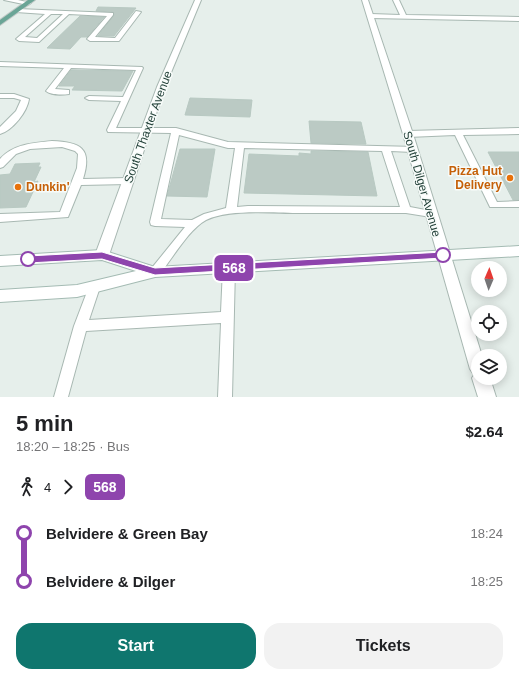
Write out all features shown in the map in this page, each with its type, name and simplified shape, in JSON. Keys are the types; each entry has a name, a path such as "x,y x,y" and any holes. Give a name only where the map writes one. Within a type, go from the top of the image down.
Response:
{"main road":[{"path":"0,32 6,28 1,23 30,1"}],"street":[{"name":"South Thaxter Avenue","path":"102,256 161,87 198,0"},
{"name":"South Dilger Avenue","path":"365,0 408,134 472,349"},
{"path":"0,296 77,291 155,272 519,251"},
{"path":"0,261 102,256 155,272"},
{"path":"483,385 487,397"}],"lane":[{"path":"7,0 30,1"},
{"path":"396,0 404,17"},
{"path":"18,11 111,14 90,39 118,40 138,12"},
{"path":"50,12 19,39 39,40 68,12"},
{"path":"371,16 519,19"},
{"path":"0,64 140,68 111,130 176,131 228,145 412,149"},
{"path":"66,92 50,91 70,66"},
{"path":"0,96 21,97 25,99 22,110 1,130"},
{"path":"90,98 126,99"},
{"path":"176,131 154,222 195,224"},
{"path":"408,134 519,131"},
{"path":"458,133 494,205 519,204"},
{"path":"0,165 15,151 29,146 65,144 76,146 81,152 83,166 64,215 0,218"},
{"path":"231,211 240,145"},
{"path":"386,148 406,210"},
{"path":"76,182 128,181"},
{"path":"155,272 201,218 231,211 248,208 406,210 431,214"},
{"path":"225,397 229,268"},
{"path":"61,397 81,326 94,287"},
{"path":"81,326 228,318"}],"building":[{"path":"98,7 136,8 114,36 98,36 114,15 113,12 96,11"},
{"path":"80,16 104,17 87,37 81,37 70,49 47,48"},
{"path":"71,70 133,71 122,91 72,90 75,86 59,86"},
{"path":"190,98 252,100 250,117 185,115"},
{"path":"309,121 361,122 366,144 311,143"},
{"path":"180,149 215,149 207,197 167,196"},
{"path":"311,151 368,152 377,196 244,193 249,154 299,156 299,153 311,154"},
{"name":"Pizza Hut Delivery","path":"488,152 519,152 519,200 513,200"},
{"name":"Dunkin'","path":"40,163 38,167 41,167 34,182 38,181 26,207 0,208 0,175 10,174 15,164"}],"bus line":[{"name":"568","path":"28,259 102,256 155,272 443,255"}],"place":[{"name":"Pizza Hut Delivery","path":"510,178"},
{"name":"Dunkin'","path":"18,187"}]}
